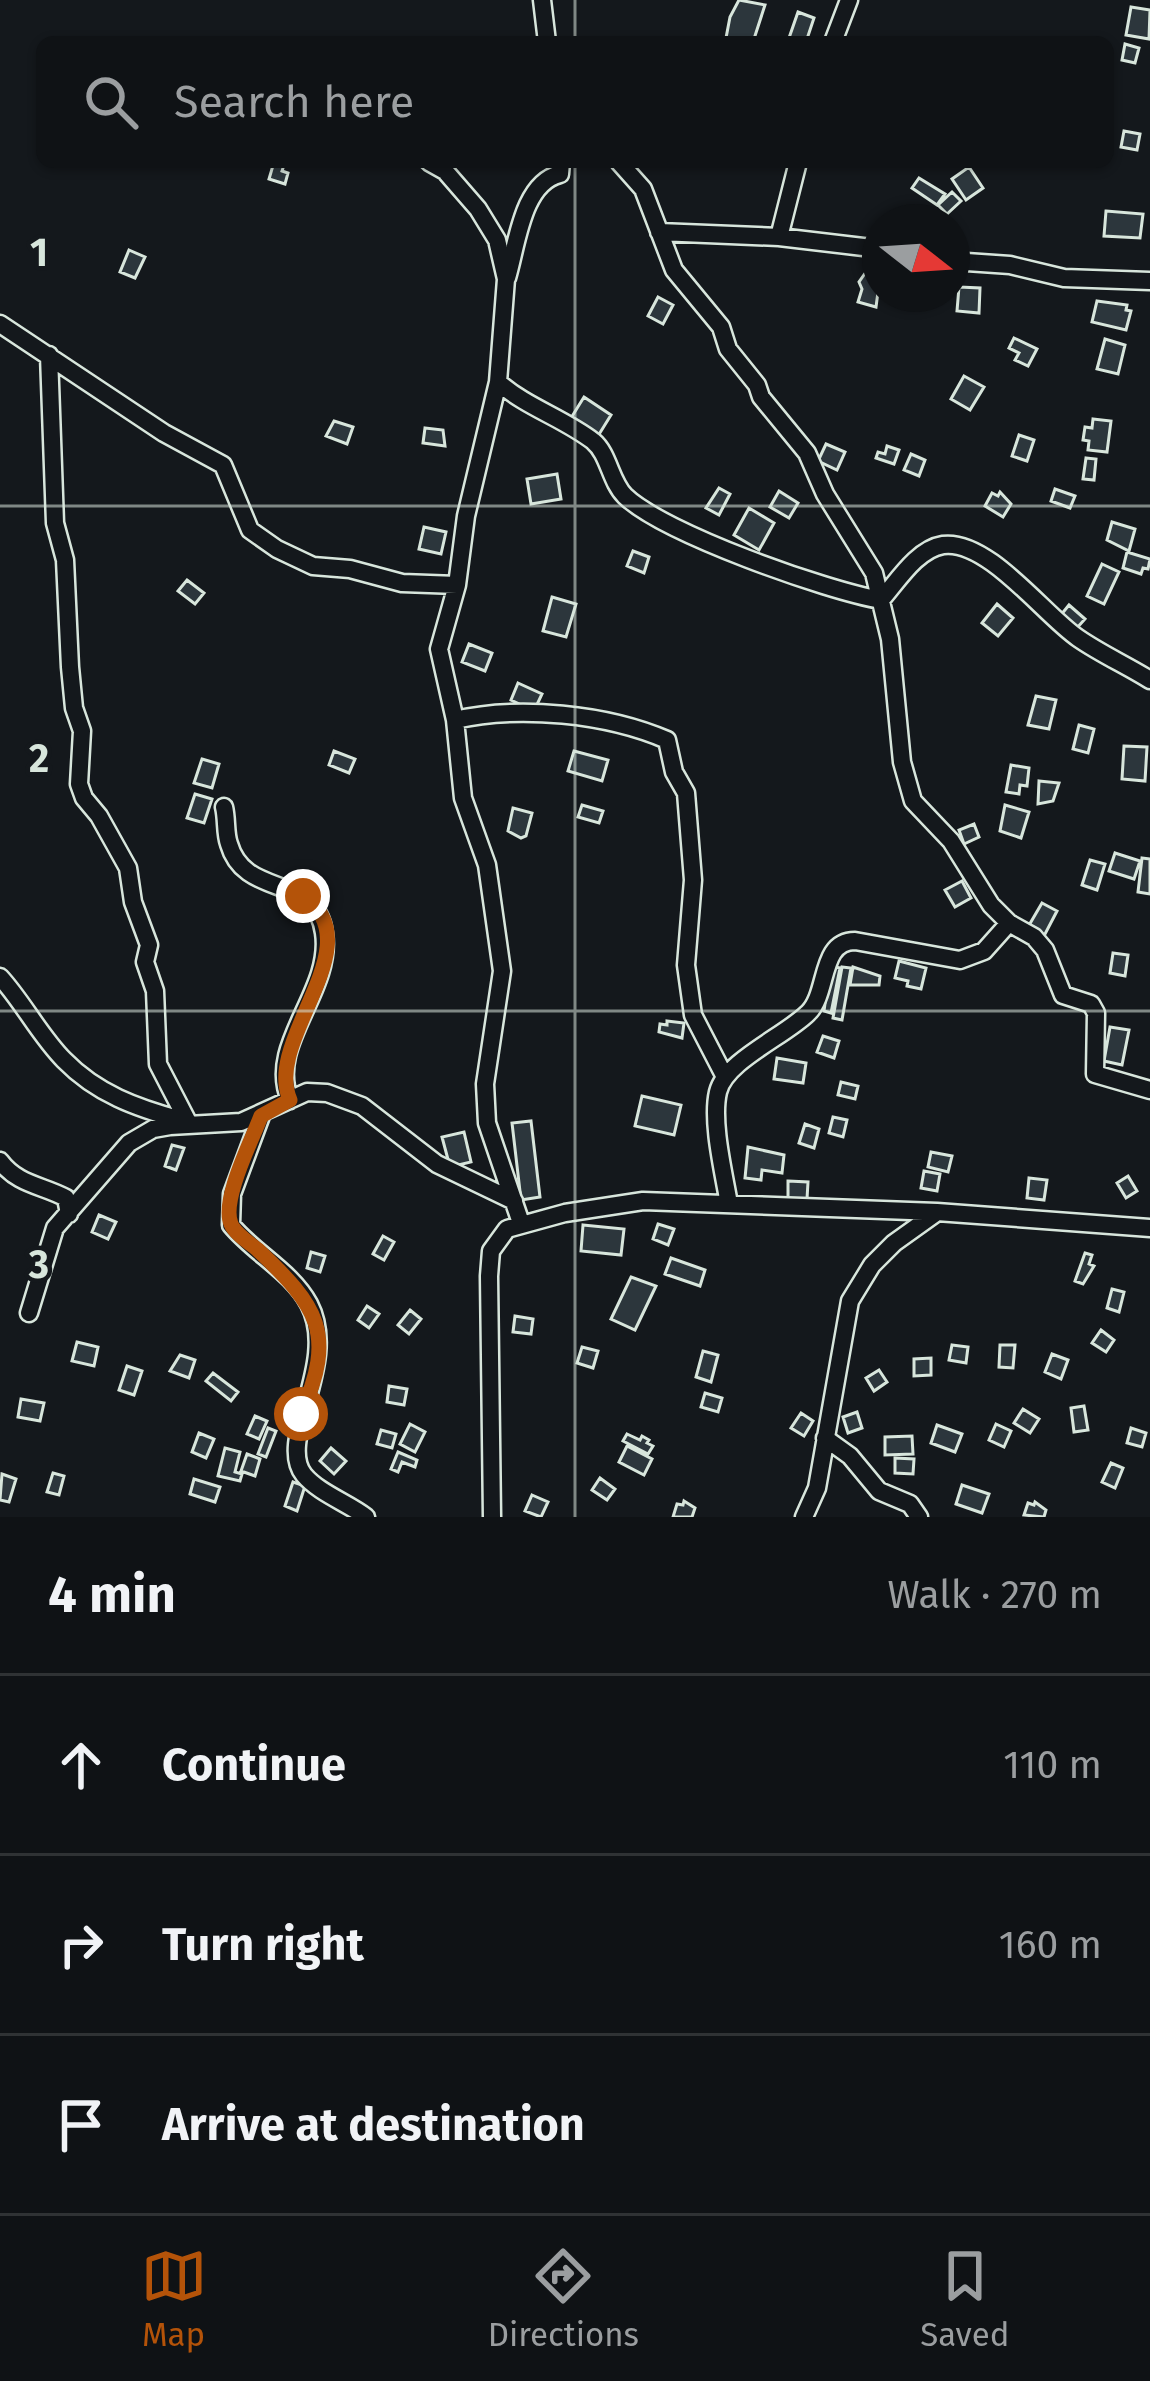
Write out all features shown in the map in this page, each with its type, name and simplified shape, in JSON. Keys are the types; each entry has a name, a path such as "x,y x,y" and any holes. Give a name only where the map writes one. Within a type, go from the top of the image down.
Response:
{"street":[{"path":"542,0 547,36"},
{"path":"835,36 849,0"},
{"path":"440,168 478,209 497,240 506,279"},
{"path":"521,1223 487,1124 485,1084 502,970 487,866 464,798 439,649 457,585 466,516 498,382 506,279 534,190 547,177 560,174 560,168"},
{"path":"624,168 643,189 674,270 721,328 728,349 757,385 761,398 807,453 825,494 874,573 890,638 902,762 913,801 951,842 991,905 1045,950 1063,995 1090,1004 1096,1026 1095,1074 1150,1090"},
{"path":"778,237 796,168"},
{"path":"659,232 778,237 862,247"},
{"path":"970,262 1010,265 1064,278 1150,280"},
{"path":"0,323 164,433 223,465 250,530 278,549 314,566 350,568 402,583 457,585"},
{"path":"49,355 55,523 68,588 74,708 82,730 79,784 128,868 133,902 149,944 146,962 157,1006 158,1064 188,1124"},
{"path":"498,382 597,443 621,493 644,510 774,568 881,600"},
{"path":"881,600 926,551 944,545 966,548 1029,594 1072,634 1150,680"},
{"path":"454,720 479,714 584,716 630,724 668,740 674,772 686,793 693,880 686,965 693,1015 725,1077"},
{"path":"224,808 229,844 249,873 303,896 314,903 322,919 326,963 288,1052 283,1083 290,1100"},
{"path":"729,1204 717,1094 725,1077 814,1006 832,953 845,941 960,961 984,952 1010,922"},
{"path":"0,977 62,1059 86,1078 125,1104 188,1124"},
{"path":"29,1313 55,1228 129,1144 153,1129 241,1122 316,1091 362,1106 437,1164 514,1201"},
{"path":"261,1116 232,1194 231,1225 298,1289 310,1306 320,1338 314,1384 301,1414 300,1467 309,1480 366,1517"},
{"path":"0,1161 24,1183 66,1198 69,1214"},
{"path":"492,1517 491,1251 507,1229 643,1201 937,1212 1150,1228"},
{"path":"804,1517 817,1488 850,1301 883,1254 937,1212"},
{"path":"825,1438 850,1456 879,1491 910,1504 919,1517"}],"building":[{"path":"739,0 765,5 755,36 726,36"},
{"path":"1131,7 1150,10 1149,39 1126,35"},
{"path":"798,12 814,18 808,36 790,36"},
{"path":"1125,44 1139,48 1135,63 1122,60"},
{"path":"1124,131 1140,134 1137,150 1121,147"},
{"path":"272,168 288,173 285,184 269,179"},
{"path":"970,168 983,188 966,200 952,179"},
{"path":"919,178 945,194 936,204 912,188"},
{"path":"952,192 961,201 958,204 939,204"},
{"path":"1106,211 1143,214 1140,238 1104,236"},
{"path":"129,250 145,257 135,278 120,272"},
{"path":"970,288 980,288 979,313 968,312"},
{"path":"658,297 673,305 663,324 648,316"},
{"path":"1097,301 1127,305 1126,310 1131,311 1126,330 1092,322"},
{"path":"1014,338 1037,349 1028,366 1015,360 1019,353 1009,348"},
{"path":"1105,339 1125,345 1118,374 1097,369"},
{"path":"964,376 984,387 970,410 951,399"},
{"path":"584,397 611,415 598,436 571,418"},
{"path":"1093,419 1111,421 1107,452 1088,450 1089,441 1083,440 1085,427 1092,428"},
{"path":"334,421 353,427 347,444 326,436"},
{"path":"425,428 443,430 445,446 423,443"},
{"path":"1019,435 1034,440 1027,461 1012,456"},
{"path":"826,444 845,452 837,470 818,461"},
{"path":"887,446 899,450 894,464 876,458 878,452 885,454"},
{"path":"911,454 925,460 919,476 904,470"},
{"path":"1086,458 1096,459 1094,480 1083,479"},
{"path":"557,474 561,499 531,504 527,479"},
{"path":"719,488 730,494 719,515 706,508"},
{"path":"1055,489 1075,496 1070,508 1051,501"},
{"path":"779,491 798,503 789,518 770,507"},
{"path":"1000,492 1011,504 1003,517 985,506 992,493 998,496"},
{"path":"749,508 774,523 759,550 734,535"},
{"path":"1112,522 1135,529 1129,551 1107,540"},
{"path":"424,527 446,532 441,554 419,549"},
{"path":"633,551 649,557 644,573 627,566"},
{"path":"1127,552 1150,559 1148,569 1143,568 1141,574 1123,568"},
{"path":"1102,564 1119,572 1104,604 1087,596"},
{"path":"187,580 204,593 195,604 178,591"},
{"path":"552,597 576,604 566,637 543,631"},
{"path":"997,604 1013,618 998,636 982,623"},
{"path":"1069,605 1085,619 1076,629 1060,616"},
{"path":"469,644 492,653 485,671 462,662"},
{"path":"518,683 542,694 534,711 511,700"},
{"path":"1036,696 1056,700 1049,729 1028,725"},
{"path":"1079,725 1094,729 1088,753 1073,749"},
{"path":"1124,746 1147,747 1145,781 1122,779"},
{"path":"334,751 355,759 349,773 329,765"},
{"path":"574,751 608,760 602,781 568,771"},
{"path":"202,759 219,764 212,788 194,783"},
{"path":"1011,765 1029,768 1027,786 1020,785 1019,794 1006,792"},
{"path":"1039,781 1059,783 1053,801 1038,804"},
{"path":"195,794 212,799 204,823 187,818"},
{"path":"582,805 603,811 599,823 578,817"},
{"path":"1005,805 1029,812 1021,838 1000,831"},
{"path":"513,808 532,813 526,836 521,838 508,831"},
{"path":"974,824 979,837 964,844 959,830"},
{"path":"1115,853 1140,861 1134,879 1109,871"},
{"path":"1142,858 1150,859 1150,894 1138,892"},
{"path":"1090,860 1105,864 1097,890 1082,885"},
{"path":"962,881 971,898 955,907 945,890"},
{"path":"1042,903 1057,911 1044,936 1028,927"},
{"path":"1113,953 1128,955 1125,976 1110,973"},
{"path":"899,961 926,968 921,989 895,978"},
{"path":"830,966 840,968 831,1013 824,1011"},
{"path":"842,967 851,968 842,1020 833,1018"},
{"path":"853,967 880,976 879,985 850,985"},
{"path":"667,1021 684,1023 682,1038 659,1032 660,1024 667,1025"},
{"path":"1110,1027 1129,1030 1122,1065 1104,1061"},
{"path":"823,1036 839,1041 834,1058 817,1052"},
{"path":"777,1058 806,1063 803,1083 774,1079"},
{"path":"841,1082 858,1086 855,1099 838,1095"},
{"path":"642,1096 681,1105 674,1135 635,1126"},
{"path":"833,1117 847,1120 843,1137 829,1133"},
{"path":"531,1121 540,1197 521,1200 512,1123"},
{"path":"805,1124 819,1129 814,1148 799,1143"},
{"path":"464,1132 471,1162 450,1167 442,1137"},
{"path":"172,1145 184,1148 176,1170 165,1166"},
{"path":"748,1147 784,1155 782,1173 762,1170 761,1180 745,1178"},
{"path":"931,1152 952,1156 948,1172 928,1167"},
{"path":"924,1171 940,1174 937,1191 921,1188"},
{"path":"1128,1176 1137,1191 1126,1198 1117,1183"},
{"path":"1029,1178 1047,1180 1044,1200 1027,1198"},
{"path":"788,1181 808,1182 807,1199 788,1199"},
{"path":"99,1215 116,1222 108,1239 92,1232"},
{"path":"658,1224 674,1229 668,1245 653,1239"},
{"path":"583,1225 624,1229 621,1255 581,1251"},
{"path":"383,1236 394,1242 384,1260 373,1254"},
{"path":"311,1252 325,1256 320,1272 307,1268"},
{"path":"1085,1253 1092,1255 1089,1264 1094,1266 1083,1284 1075,1281"},
{"path":"671,1258 705,1270 700,1286 665,1274"},
{"path":"631,1277 656,1286 635,1330 611,1319"},
{"path":"1112,1289 1124,1292 1119,1312 1107,1308"},
{"path":"367,1306 379,1314 369,1328 358,1320"},
{"path":"410,1310 421,1319 409,1334 398,1325"},
{"path":"515,1316 533,1319 531,1334 513,1332"},
{"path":"1101,1330 1114,1340 1106,1352 1092,1343"},
{"path":"77,1342 98,1347 94,1366 72,1361"},
{"path":"952,1345 968,1347 966,1363 949,1360"},
{"path":"1000,1345 1015,1345 1013,1368 999,1367"},
{"path":"582,1347 598,1351 593,1368 577,1363"},
{"path":"703,1351 718,1355 711,1382 696,1377"},
{"path":"1052,1354 1068,1360 1061,1379 1045,1372"},
{"path":"180,1355 195,1360 189,1378 170,1371"},
{"path":"931,1358 931,1375 914,1376 914,1359"},
{"path":"127,1366 142,1371 134,1395 119,1390"},
{"path":"879,1370 887,1382 874,1391 866,1378"},
{"path":"213,1373 238,1392 231,1401 206,1381"},
{"path":"389,1386 407,1389 404,1405 387,1402"},
{"path":"705,1393 722,1398 718,1412 701,1407"},
{"path":"21,1399 44,1403 40,1421 18,1417"},
{"path":"1084,1406 1088,1430 1074,1432 1071,1408"},
{"path":"1023,1409 1039,1419 1030,1433 1014,1423"},
{"path":"857,1412 862,1428 848,1433 843,1417"},
{"path":"801,1413 813,1421 804,1436 791,1428"},
{"path":"255,1416 267,1421 259,1439 247,1434"},
{"path":"410,1424 425,1432 415,1452 400,1444"},
{"path":"996,1424 1011,1431 1004,1447 989,1440"},
{"path":"937,1425 962,1434 955,1452 931,1443"},
{"path":"268,1428 276,1431 266,1457 258,1454"},
{"path":"1131,1428 1146,1433 1142,1447 1127,1443"},
{"path":"381,1430 396,1434 392,1448 377,1444"},
{"path":"199,1433 214,1439 206,1458 192,1452"},
{"path":"627,1434 649,1440 653,1446 648,1454 623,1441"},
{"path":"912,1436 913,1454 885,1455 885,1437"},
{"path":"627,1446 652,1459 644,1475 619,1462"},
{"path":"225,1448 240,1452 235,1472 242,1474 240,1481 218,1476"},
{"path":"331,1448 346,1461 334,1474 320,1461"},
{"path":"398,1452 417,1460 415,1467 402,1462 398,1472 391,1469"},
{"path":"247,1454 260,1459 255,1476 241,1471"},
{"path":"895,1458 914,1459 913,1474 895,1473"},
{"path":"1111,1463 1123,1468 1115,1488 1102,1482"},
{"path":"53,1473 64,1476 59,1495 47,1492"},
{"path":"2,1474 16,1479 9,1502 0,1500"},
{"path":"600,1478 615,1489 607,1500 592,1490"},
{"path":"194,1479 220,1487 215,1502 190,1494"},
{"path":"293,1482 305,1486 297,1511 285,1506"},
{"path":"962,1485 989,1494 982,1513 956,1504"},
{"path":"532,1495 548,1502 541,1517 525,1511"},
{"path":"684,1501 695,1508 692,1517 673,1517 677,1504"},
{"path":"1028,1503 1046,1510 1044,1517 1024,1515"}],"route":[{"path":"301,1414 314,1384 320,1338 310,1306 231,1225 229,1208 261,1116 290,1100 283,1083 288,1052 326,963 322,919 314,903 303,896"}]}
